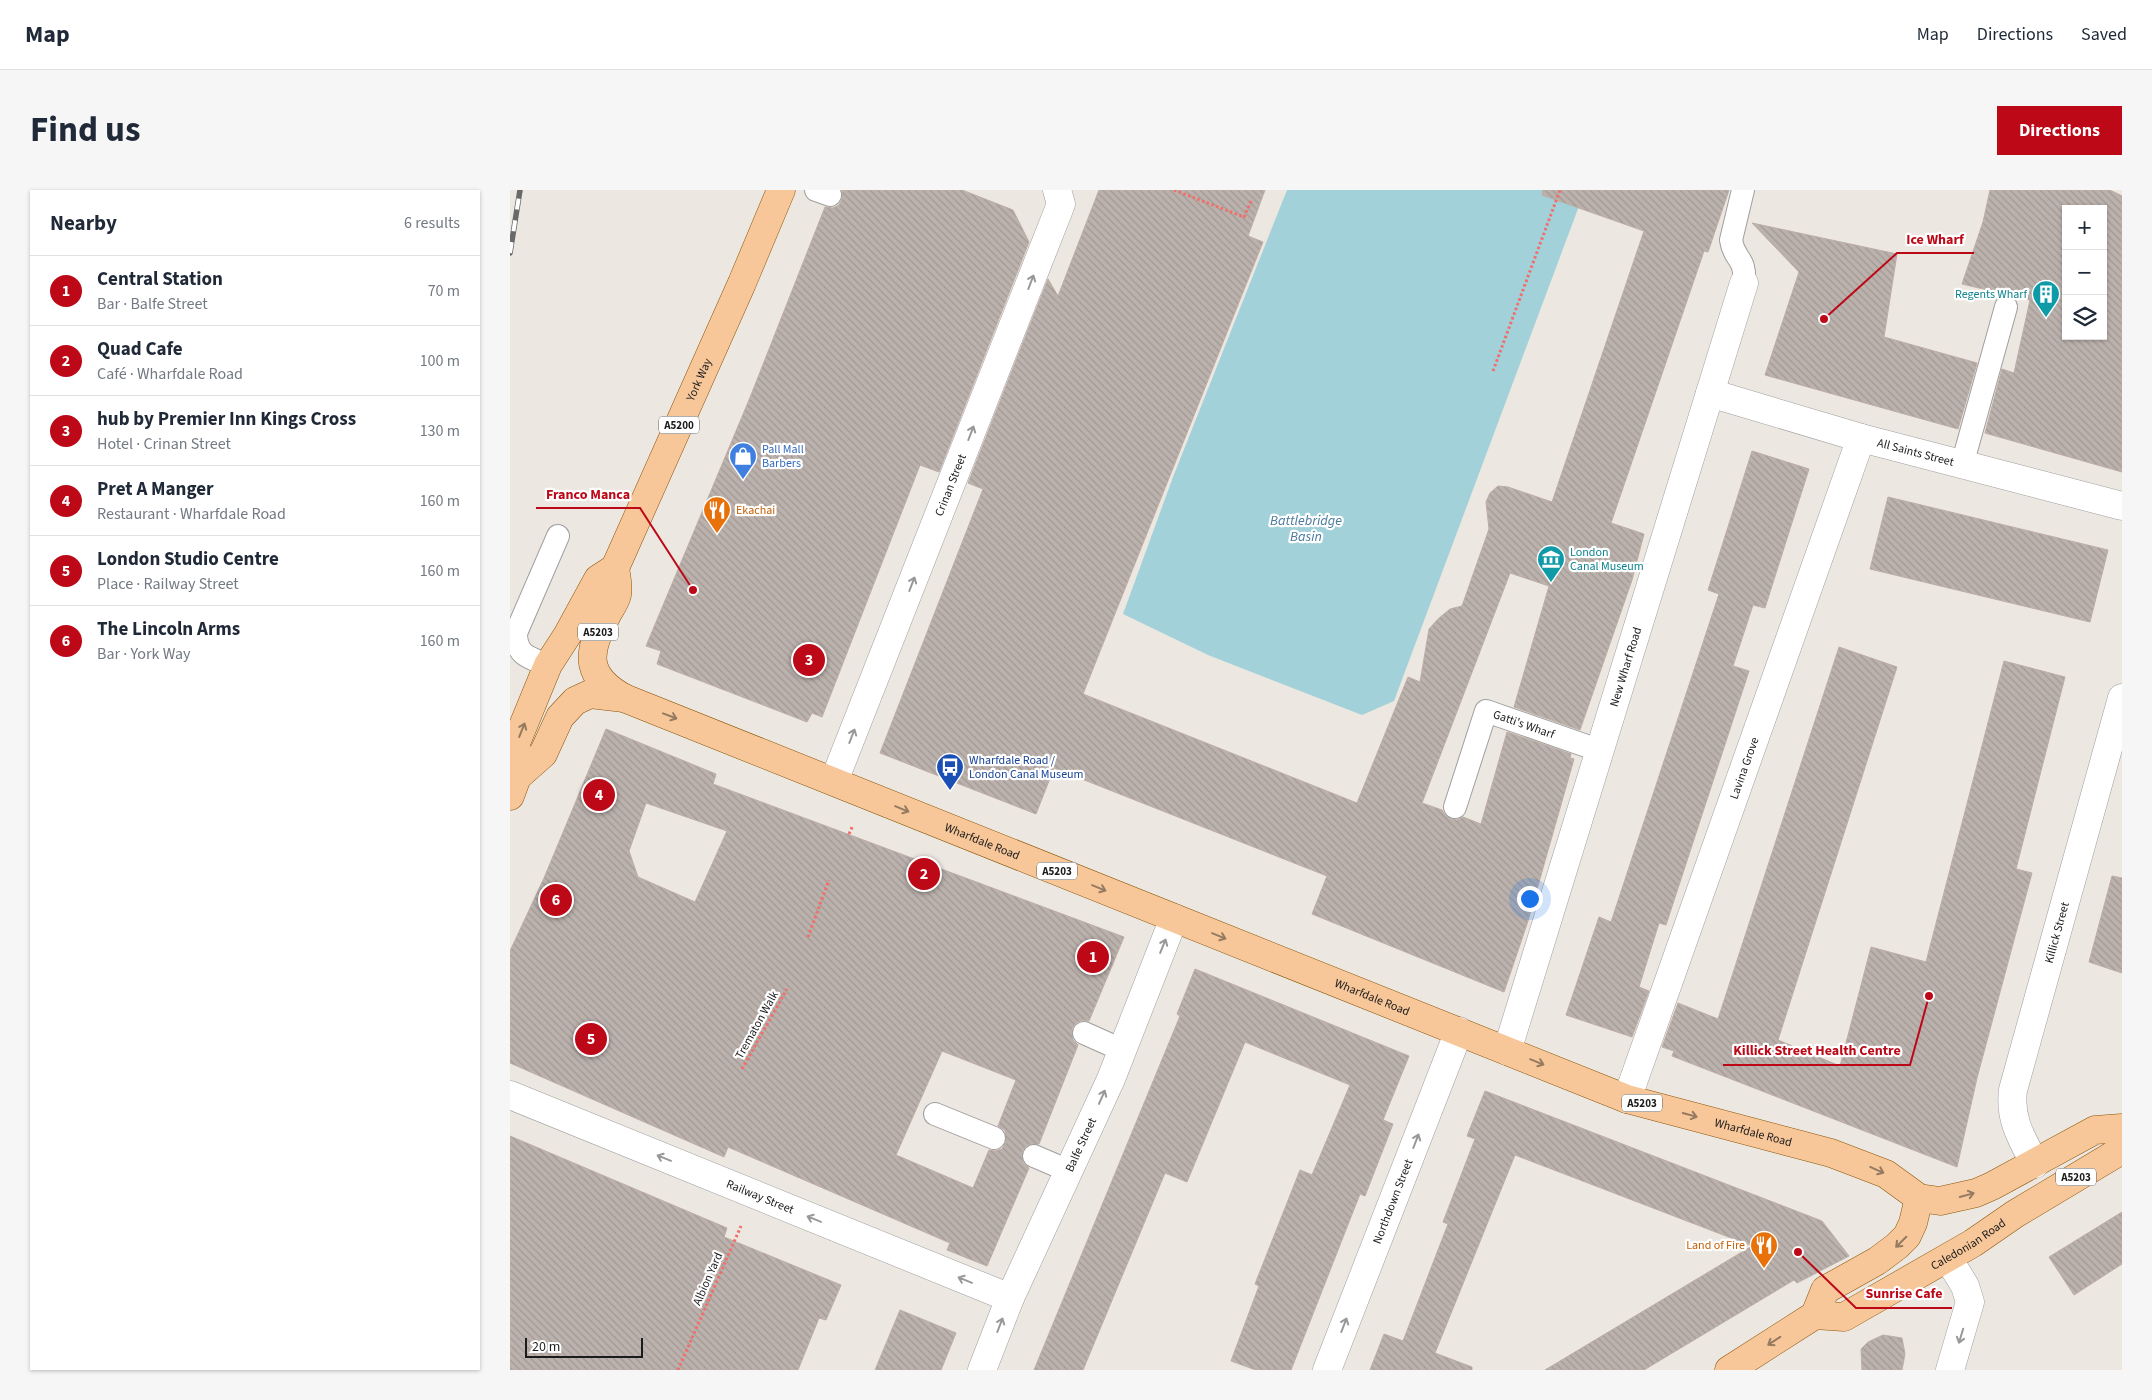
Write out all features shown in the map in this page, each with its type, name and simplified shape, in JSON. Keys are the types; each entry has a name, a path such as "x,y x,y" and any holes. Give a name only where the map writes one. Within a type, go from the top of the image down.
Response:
{"main road":[{"name":"York Way","path":"616,597 615,568 742,283 780,190"},
{"name":"York Way","path":"513,786 516,743 548,666 598,579 615,568"},
{"name":"Wharfdale Road","path":"616,597 596,636 592,647 592,659 593,669 602,683 624,698 1628,1099 1831,1153 1860,1163 1892,1178 1919,1198"},
{"name":"Wharfdale Road","path":"513,786 543,754 566,708 590,694 624,698"},
{"name":"A5203","path":"1919,1198 1940,1201 1976,1193 2035,1164 2095,1130 2122,1128"},
{"name":"Caledonian Road","path":"1815,1315 1844,1317 1948,1258 2015,1214 2115,1154 2122,1144"},
{"path":"1730,1370 1815,1315 1825,1290 1877,1261 1898,1246 1907,1236 1914,1223 1919,1198"}],"street":[{"name":"Crinan Street","path":"834,781 1061,204 1057,190"},
{"name":"New Wharf Road","path":"1507,1050 1601,751 1744,283"},
{"name":"All Saints Street","path":"1710,392 1861,438 2122,506"},
{"name":"Lavina Grove","path":"1628,1099 1861,438"},
{"name":"Killick Street","path":"2035,1164 2013,1117 2011,1103 2013,1090 2122,698"},
{"name":"Balfe Street","path":"982,1370 1010,1298 1122,1050 1174,918"},
{"name":"Northdown Street","path":"1327,1370 1459,1031"},
{"name":"Railway Street","path":"510,1094 1010,1298"},
{"path":"1948,1258 1965,1286 1970,1302 1950,1370"}],"lane":[{"path":"1743,190 1731,240 1732,248 1744,267 1744,283"},
{"path":"1962,465 2006,307"},
{"path":"548,666 519,650 516,643 516,633 558,536"},
{"name":"Gatti's Wharf","path":"1455,807 1486,712 1601,751"},
{"path":"1084,1034 1122,1050"},
{"path":"935,1114 994,1138"},
{"path":"1034,1156 1069,1171"}],"path":[{"path":"1174,190 1244,218 1252,199"},
{"path":"1493,371 1560,190"},
{"path":"808,937 829,880"},
{"name":"Trematon Walk","path":"742,1069 787,988"},
{"name":"Albion Yard","path":"678,1370 755,1195"}],"water":[{"name":"Battlebridge Basin","path":"1287,190 1585,190 1394,701 1362,715 1208,655 1123,614 1173,477"}],"building":[{"path":"842,190 962,190 1013,210 1029,242 939,472 920,465 822,717 812,713 807,722 657,664 661,651 646,646 749,400 825,207 833,208 839,205 842,199"},
{"path":"1099,190 1265,190 1248,236 1263,242 1083,694 1357,803 1408,677 1420,682 1429,629 1450,609 1462,606 1489,529 1486,502 1490,493 1498,486 1508,487 1552,502 1644,231 1542,195 1543,190 1729,190 1708,252 1704,251 1611,523 1644,534 1632,580 1580,730 1514,707 1549,586 1510,573 1422,803 1442,810 1451,819 1457,820 1463,817 1481,824 1507,732 1571,754 1570,758 1574,759 1528,921 1504,992 1312,914 1327,876 1054,768 1036,814 880,753 983,489 968,483 1048,279 1058,296"},
{"name":"Regents Wharf","path":"1990,190 2110,190 2122,196 2122,472 1985,433 2002,369 2014,373 2030,300 1962,284 1983,222"},
{"path":"1752,223 1897,254 1884,337 1977,363 1958,429 1765,375 1799,272"},
{"path":"1752,451 1809,469 1765,608 1753,605 1733,666 1749,671 1666,925 1659,923 1639,987 1649,991 1632,1037 1566,1015 1599,917 1611,922 1719,594 1708,590"},
{"path":"1888,497 2108,550 2090,622 1870,569"},
{"path":"1839,647 1897,667 1778,1040 1840,1066 1871,947 1926,962 2004,661 2065,677 2016,869 2032,873 1977,1078 1957,1167 1672,1056 1674,1051 1662,1047 1678,1003 1718,1019"},
{"path":"606,729 716,774 713,784 1124,937 1089,1021 1077,1022 1072,1028 1073,1040 1078,1045 1039,1144 1027,1145 1022,1151 1023,1163 1029,1168 987,1266 947,1250 950,1243 728,1147 724,1157 510,1063 510,951 544,878","holes":["646,803 727,831 695,902 638,877 629,851","942,1051 1016,1080 998,1126 1005,1130 1006,1142 1002,1149 989,1150 973,1188 896,1155"]},
{"path":"2112,876 2122,878 2122,973 2089,962"},
{"path":"1195,969 1409,1056 1383,1120 1393,1124 1365,1196 1360,1194 1291,1370 1256,1370 1231,1361 1259,1286 1255,1284 1300,1170 1312,1175 1350,1085 1245,1042 1187,1182 1165,1173 1083,1370 1034,1370 1180,1016 1177,1014"},
{"path":"1485,1091 1822,1221 1849,1256 1797,1283 1794,1280 1644,1370 1545,1370 1752,1246 1515,1155 1435,1353 1472,1367 1472,1370 1370,1370 1384,1334 1403,1341 1448,1224 1443,1222 1475,1139 1467,1136"},
{"path":"510,1136 727,1228 724,1237 841,1285 826,1320 819,1318 798,1370 510,1370"},
{"path":"2122,1212 2122,1264 2074,1295 2049,1257"},
{"path":"900,1310 956,1333 941,1370 875,1370"},
{"path":"1883,1335 1902,1338 1905,1354 1902,1370 1862,1370 1861,1349 1868,1342"}],"railway":[{"path":"510,253 520,190"}],"place":[{"name":"Regents Wharf","path":"2046,318"},
{"name":"Ice Wharf","path":"1824,319"},
{"name":"Pall Mall Barbers","path":"743,480"},
{"name":"Ekachai","path":"717,534"},
{"name":"London Canal Museum","path":"1551,583"},
{"name":"Franco Manca","path":"693,590"},
{"name":"hub by Premier Inn Kings Cross","path":"809,660"},
{"name":"Wharfdale Road / London Canal Museum","path":"950,791"},
{"name":"Pret A Manger","path":"599,795"},
{"name":"Quad Cafe","path":"924,874"},
{"name":"The Lincoln Arms","path":"556,900"},
{"name":"Central Station","path":"1093,957"},
{"name":"Killick Street Health Centre","path":"1929,996"},
{"name":"London Studio Centre","path":"591,1039"},
{"name":"Sunrise Cafe","path":"1798,1252"},
{"name":"Land of Fire","path":"1764,1269"}]}
